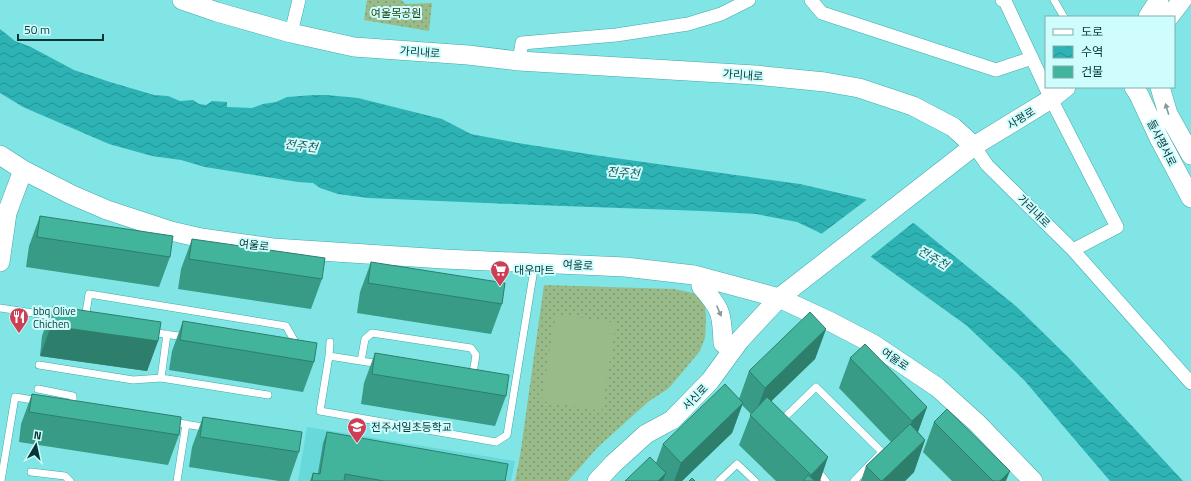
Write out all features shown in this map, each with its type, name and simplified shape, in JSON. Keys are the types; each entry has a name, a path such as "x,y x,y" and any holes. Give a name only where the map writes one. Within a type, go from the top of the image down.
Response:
{"street":[{"name":"가리내로","path":"182,0 291,34 354,47 468,55 519,61 755,75 826,82 859,88 913,106 953,127 974,146 987,164 1073,250 1191,383"},
{"path":"291,34 299,0"},
{"path":"519,61 522,43 616,35 688,24 721,14 749,0"},
{"path":"811,0 822,13 996,70 1032,58"},
{"path":"1002,0 1005,1 1032,58 1045,70"},
{"path":"1149,16 1159,0"},
{"path":"1170,16 1182,0"},
{"name":"들사평서로","path":"1135,88 1191,198"},
{"name":"들사평서로","path":"1160,88 1168,114 1190,150"},
{"path":"1066,90 1117,227 1073,250"},
{"name":"사평로","path":"954,161 974,146 1066,90"},
{"name":"여울로","path":"0,155 23,170 72,195 107,210 171,231 201,238 273,248 444,259 625,267 694,275 779,298 831,322 873,344 937,387 977,423 1033,481"},
{"name":"서신로","path":"597,481 646,434 672,420 710,381 740,340 779,298 954,161"},
{"path":"0,262 4,213 23,170"},
{"path":"702,277 701,286 718,307 722,320 723,344 732,350"}],"lane":[{"path":"1054,0 1063,16"},
{"path":"330,342 320,411 496,442 507,435 511,384 535,263"},
{"path":"0,308 88,322 89,294 286,326 294,340 286,354"},
{"path":"144,331 196,339"},
{"path":"362,361 365,339 372,333 471,348 476,355 472,379"},
{"path":"161,378 167,334"},
{"path":"329,356 391,366"},
{"path":"39,365 133,380 161,378 268,395"},
{"path":"776,427 816,386 882,452 854,481"},
{"path":"38,389 73,396 73,406"},
{"path":"1,481 15,396 44,401"},
{"path":"164,421 218,429"},
{"path":"177,481 186,424"},
{"path":"719,481 737,464 755,481"},
{"path":"811,465 826,481"},
{"path":"32,472 65,476 70,481"}],"shaded area":[{"name":"전주서일초등학교","path":"307,427 515,461 511,481 298,481"}],"green space":[{"name":"여울목공원","path":"367,0 401,0 406,4 432,3 429,31 364,20"},
{"path":"544,285 674,289 693,293 705,304 705,338 700,351 669,388 648,402 598,447 568,481 515,481 520,456"},
{"path":"556,314 616,323 602,411 541,401"}],"water":[{"name":"전주천","path":"0,29 15,41 31,47 74,70 154,95 168,96 180,101 193,100 199,104 206,105 212,101 227,102 227,107 252,108 263,104 276,102 287,97 327,95 358,98 442,119 471,134 601,156 800,184 865,199 915,224 1017,307 1070,359 1183,481 1110,481 1024,380 966,325 871,257 797,222 756,214 368,198 338,194 320,188 313,183 298,182 205,167 181,160 152,156 109,144 23,107 0,93"}],"pier":[{"path":"869,198 914,222 869,258 820,235"}],"building":[{"path":"40,216 173,236 170,257 37,237"},
{"path":"192,239 325,258 322,279 189,259"},
{"path":"371,262 505,283 502,304 368,283"},
{"path":"53,306 161,322 158,341 51,326"},
{"path":"810,312 826,329 765,388 749,371"},
{"path":"183,321 317,343 314,362 180,340"},
{"path":"865,344 927,407 912,421 850,358"},
{"path":"375,353 509,375 506,396 372,374"},
{"path":"725,384 743,403 681,463 663,444"},
{"path":"32,394 181,417 179,435 29,412"},
{"path":"767,397 828,457 811,475 750,415"},
{"path":"947,409 1010,471 1000,481 993,481 934,422"},
{"path":"203,417 302,432 299,452 200,437"},
{"path":"910,424 925,440 881,481 866,466"},
{"name":"전주서일초등학교","path":"327,432 508,464 505,481 384,481 345,474 344,481 312,481 313,473 320,474"},
{"path":"650,457 666,473 658,481 625,481"},
{"path":"808,475 815,481 803,481"}],"place":[{"name":"대우마트","path":"500,287"},
{"name":"bbq Olive Chichen","path":"19,334"},
{"name":"전주서일초등학교","path":"357,444"}]}
